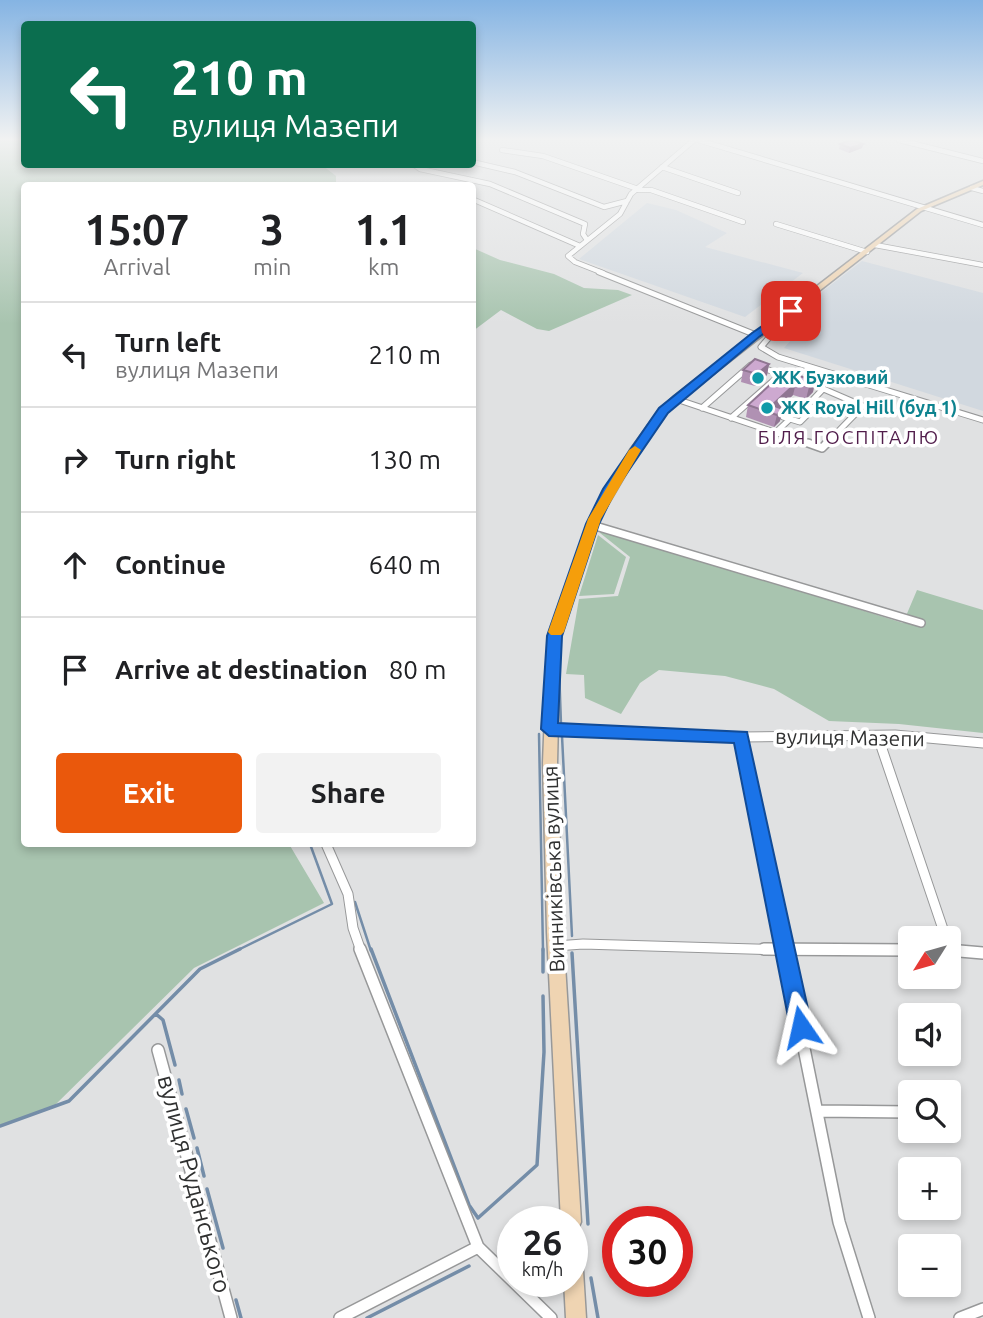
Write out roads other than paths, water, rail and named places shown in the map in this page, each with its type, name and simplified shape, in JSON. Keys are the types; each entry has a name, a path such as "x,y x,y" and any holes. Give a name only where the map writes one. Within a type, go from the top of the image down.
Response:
{"main road":[{"name":"Винниківська вулиця","path":"569,1206 556,946 549,729 554,636 592,524 610,489 663,411 756,335 923,208 939,202"},
{"path":"575,1297 576,1318"}],"street":[{"path":"478,202 580,246"},
{"path":"535,202 585,224 583,234 587,240"},
{"path":"592,202 604,206 625,202"},
{"path":"627,202 624,210 568,256 575,262 756,335"},
{"path":"684,202 743,222"},
{"path":"901,202 983,225"},
{"path":"776,224 867,252"},
{"path":"875,245 983,265"},
{"path":"772,324 772,334 761,347 778,357 983,420"},
{"path":"676,399 702,408 731,418 775,433 822,448 863,406 823,389 751,365 702,408"},
{"path":"731,418 781,374"},
{"path":"807,405 823,389"},
{"path":"797,402 814,408 800,422 790,419 783,416 797,402"},
{"path":"775,433 790,419"},
{"path":"592,524 922,623"},
{"name":"вулиця Мазепи","path":"549,729 741,737 895,735 983,743"},
{"path":"741,737 839,1222 869,1318"},
{"path":"878,737 942,926"},
{"path":"327,847 348,894 353,928 370,979 478,1247 497,1265"},
{"path":"556,946 594,944 785,950 898,950"},
{"path":"961,950 983,953"},
{"name":"вулиця Руданського","path":"158,1050 231,1318"},
{"path":"818,1111 898,1112"},
{"path":"340,1318 478,1247"},
{"path":"529,1297 551,1318"},
{"path":"960,1318 983,1309"}],"waterway":[{"path":"559,668 561,724"},
{"path":"539,734 543,951"},
{"path":"562,736 572,936"},
{"path":"236,951 332,904 311,847"},
{"path":"355,902 371,951"},
{"path":"236,951 240,949"},
{"path":"371,949 469,1205 478,1218 537,1165 544,1052 543,996"},
{"path":"0,1126 69,1101 200,969 236,951"},
{"path":"543,951 543,972"},
{"path":"572,953 587,1206"},
{"path":"156,1014 163,1020 175,1065"},
{"path":"179,1080 182,1094"},
{"path":"186,1109 194,1138"},
{"path":"197,1148 204,1176"},
{"path":"207,1189 223,1248"},
{"path":"367,1318 469,1266"},
{"path":"591,1278 598,1318"},
{"path":"236,1300 241,1318"}],"place":[{"name":"ЖК Бузковий","path":"758,378"},
{"name":"ЖК Royal Hill (буд 1)","path":"767,408"}],"district":[{"name":"БІЛЯ ГОСПІТАЛЮ","path":"849,437"}]}
